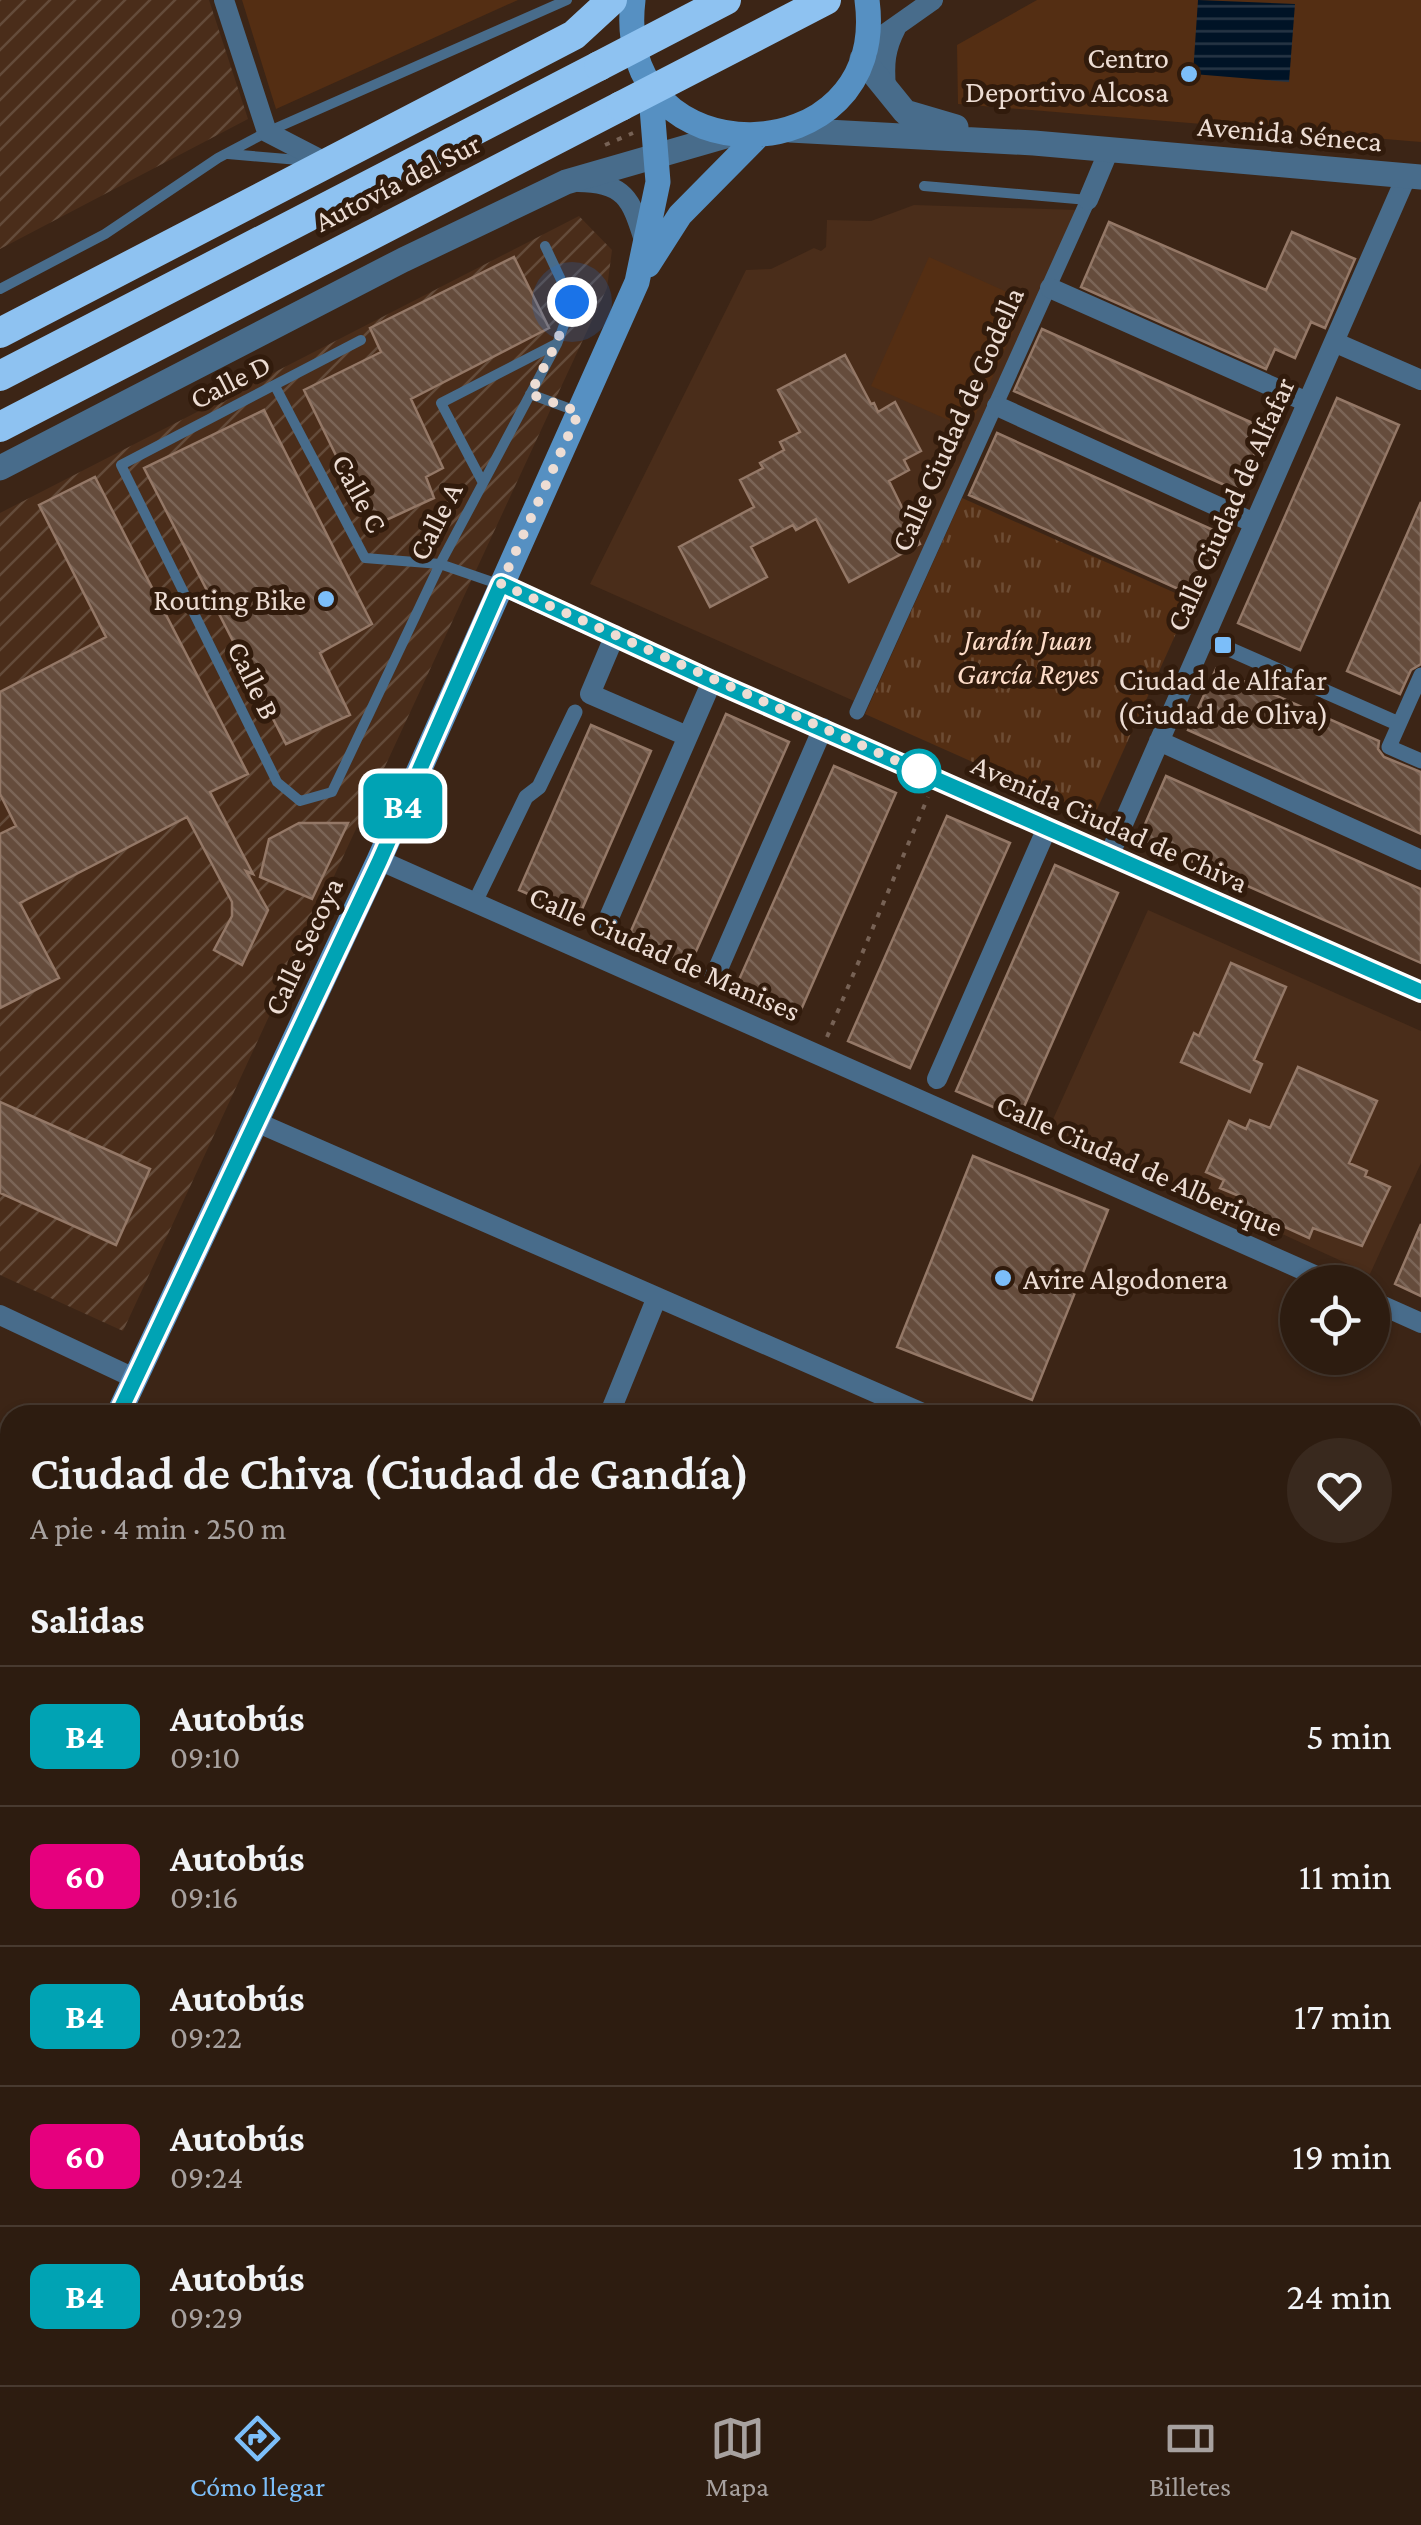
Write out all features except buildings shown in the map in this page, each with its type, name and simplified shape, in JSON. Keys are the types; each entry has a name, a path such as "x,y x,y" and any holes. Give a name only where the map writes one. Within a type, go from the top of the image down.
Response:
{"highway":[{"path":"0,333 574,36 612,0"},
{"name":"Autovía del Sur","path":"0,376 726,0"},
{"name":"Autovía del Sur","path":"0,427 826,0"}],"main road":[{"path":"633,0 635,49 650,83 658,182 637,282"},
{"path":"650,83 684,117 730,135 758,136 790,130 818,115 841,94 863,53 867,0"},
{"path":"637,282 680,215 758,136"},
{"name":"Calle Secoya","path":"122,1405 380,860 637,282"}],"street":[{"path":"224,0 267,132 327,162"},
{"path":"863,53 933,0"},
{"path":"886,88 884,61 899,24"},
{"name":"Avenida Séneca","path":"863,53 904,112 1034,143"},
{"name":"Avenida Séneca","path":"790,130 1034,143 1414,176"},
{"path":"0,468 403,260 566,182 730,135"},
{"name":"Calle Ciudad de Godella","path":"857,712 1109,150"},
{"name":"Calle Ciudad de Alfafar","path":"1108,856 1334,342 1414,176"},
{"path":"566,182 604,182 632,202 646,248"},
{"path":"1050,288 1308,402"},
{"path":"1334,342 1421,380"},
{"path":"997,406 1254,523"},
{"name":"Avenida Ciudad de Chiva","path":"501,584 712,681 1421,992"},
{"path":"615,635 590,694 687,736"},
{"path":"1204,638 1399,724"},
{"path":"1421,675 1389,747 1421,762"},
{"path":"593,955 712,681"},
{"path":"476,900 526,797 539,786 575,712"},
{"path":"703,1003 823,728"},
{"path":"1159,742 1421,860"},
{"path":"926,1103 1047,828"},
{"name":"Calle Ciudad de Manises","path":"380,860 926,1103"},
{"name":"Calle Ciudad de Alberique","path":"926,1103 1292,1265"},
{"path":"256,1122 905,1405"},
{"path":"613,1405 658,1297"},
{"path":"1390,1309 1421,1323"},
{"path":"0,1315 134,1378"}],"lane":[{"path":"0,289 105,234 226,154 267,132 567,0"},
{"path":"226,154 327,162"},
{"path":"924,186 1088,200"},
{"name":"Calle A","path":"300,801 332,792 440,564 556,344 572,302 544,246"},
{"name":"Calle D","path":"121,466 361,340"},
{"path":"483,482 441,403 556,344"},
{"name":"Calle C","path":"275,386 366,558 440,564"},
{"path":"530,394 579,412"},
{"name":"Calle B","path":"121,466 277,782 300,801"},
{"path":"440,564 501,584"}],"path":[{"path":"819,1055 935,778"}],"shaded area":[{"path":"0,0 209,0 248,119 0,249"},
{"path":"914,205 1078,210 854,701 590,584 746,270 771,269 814,248 821,251 826,247 827,220 871,221"},
{"path":"579,216 612,250 607,288 123,1331 0,1275 0,513"},
{"path":"1148,910 1421,1031 1421,1163 1374,1265 1350,1265 1049,1128"}],"green space":[{"path":"242,0 518,0 276,109"},
{"name":"Centro Deportivo Alcosa","path":"1037,0 1421,0 1421,142 958,104 957,45"},
{"path":"929,257 1027,301 969,429 871,386"},
{"name":"Jardín Juan García Reyes","path":"962,498 1191,600 1094,816 865,714"}],"water":[{"path":"1198,0 1295,4 1289,82 1193,74"}],"bus line":[{"name":"B4","path":"122,1405 380,860 501,584 712,681 1421,992"}],"place":[{"name":"Centro Deportivo Alcosa","path":"1189,74"},
{"name":"Routing Bike","path":"326,599"},
{"name":"Ciudad de Alfafar (Ciudad de Oliva)","path":"1223,645"},
{"name":"Avire Algodonera","path":"1003,1278"}],"route":[{"path":"572,302 530,394 579,412 501,584 919,771"}]}
